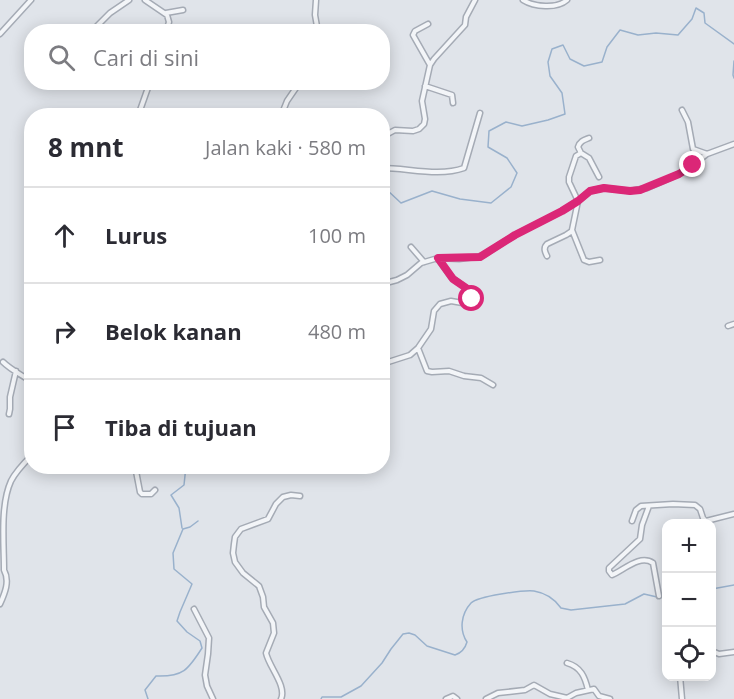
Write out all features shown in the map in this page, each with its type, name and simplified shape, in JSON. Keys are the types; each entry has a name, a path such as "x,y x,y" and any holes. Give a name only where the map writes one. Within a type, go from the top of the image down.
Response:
{"street":[{"path":"0,34 31,0"},
{"path":"99,24 129,0"},
{"path":"145,0 165,14 168,24"},
{"path":"316,0 317,24"},
{"path":"390,133 395,130 413,131 422,126 425,119 422,101 430,65 466,24 466,17 475,0"},
{"path":"523,0 529,4 543,6 560,5 567,0"},
{"path":"165,14 183,10"},
{"path":"429,24 415,31 413,35 430,65"},
{"path":"425,86 452,95 453,103"},
{"path":"141,108 147,90"},
{"path":"284,108 295,90"},
{"path":"682,110 688,122 693,149 707,154"},
{"path":"390,169 448,171 464,168 480,113"},
{"path":"589,138 578,145 581,153 589,158 599,177"},
{"path":"390,282 411,273 424,262 438,258 459,259 482,256 515,235 562,211 590,191 598,188 630,191 647,188 679,174 707,154 734,144"},
{"path":"581,153 574,158 569,177 578,201 572,230 584,260 589,262 600,260"},
{"path":"547,256 545,246 572,230"},
{"path":"411,247 424,262"},
{"path":"390,361 410,355 418,348 431,329 434,311 438,305 451,301 468,304 473,298 471,291 453,279 438,258"},
{"path":"728,326 734,324"},
{"path":"418,348 428,372 448,371 481,378 493,385"},
{"path":"3,362 24,376"},
{"path":"9,414 16,371"},
{"path":"0,604 8,577 4,570 6,494 13,477 24,464"},
{"path":"137,474 142,495 151,494 155,490"},
{"path":"281,699 284,694 283,689 269,663 266,652 274,633 273,623 264,607 259,586 243,573 235,562 233,553 235,537 241,529 267,519 283,496 300,496"},
{"path":"632,521 637,508 641,506 673,504 698,506 706,521 734,514"},
{"path":"648,506 640,539 609,568 609,571 612,575 635,562 651,561 659,596"},
{"path":"194,609 209,638 205,675 213,699"},
{"path":"716,653 734,652"},
{"path":"567,663 575,666 581,672 588,690"},
{"path":"680,681 682,699"},
{"path":"486,699 498,693 525,690 534,685 550,694 565,698 595,689 599,696 610,699"},
{"path":"446,699 453,696 457,699"}],"waterway":[{"path":"390,193 401,203 432,191 460,199 491,203 511,187 517,173 507,158 488,147 489,131 506,122 522,126 565,114 562,93 550,76 548,62 552,49 563,45 570,59 584,66 602,62 607,47 620,30 638,35 656,33 678,35 692,19 696,8 704,13 705,23 734,44"},
{"path":"734,61 734,78"},
{"path":"182,528 179,508 171,495 184,485 185,474"},
{"path":"148,699 145,690 156,676 173,675 184,671 202,648 200,641 177,621 192,584 174,569 173,553 183,529 198,521"},
{"path":"716,588 734,585"},
{"path":"321,699 322,697 341,697 361,686 382,663 403,634 415,635 427,646 455,655 459,653 467,642 462,627 465,612 475,600 534,591 549,596 561,608 571,610 625,604 644,594 662,597"}],"route":[{"path":"472,299 472,292 453,279 438,258 480,257 515,235 562,211 590,191 598,188 640,190 679,174 693,165"}]}
